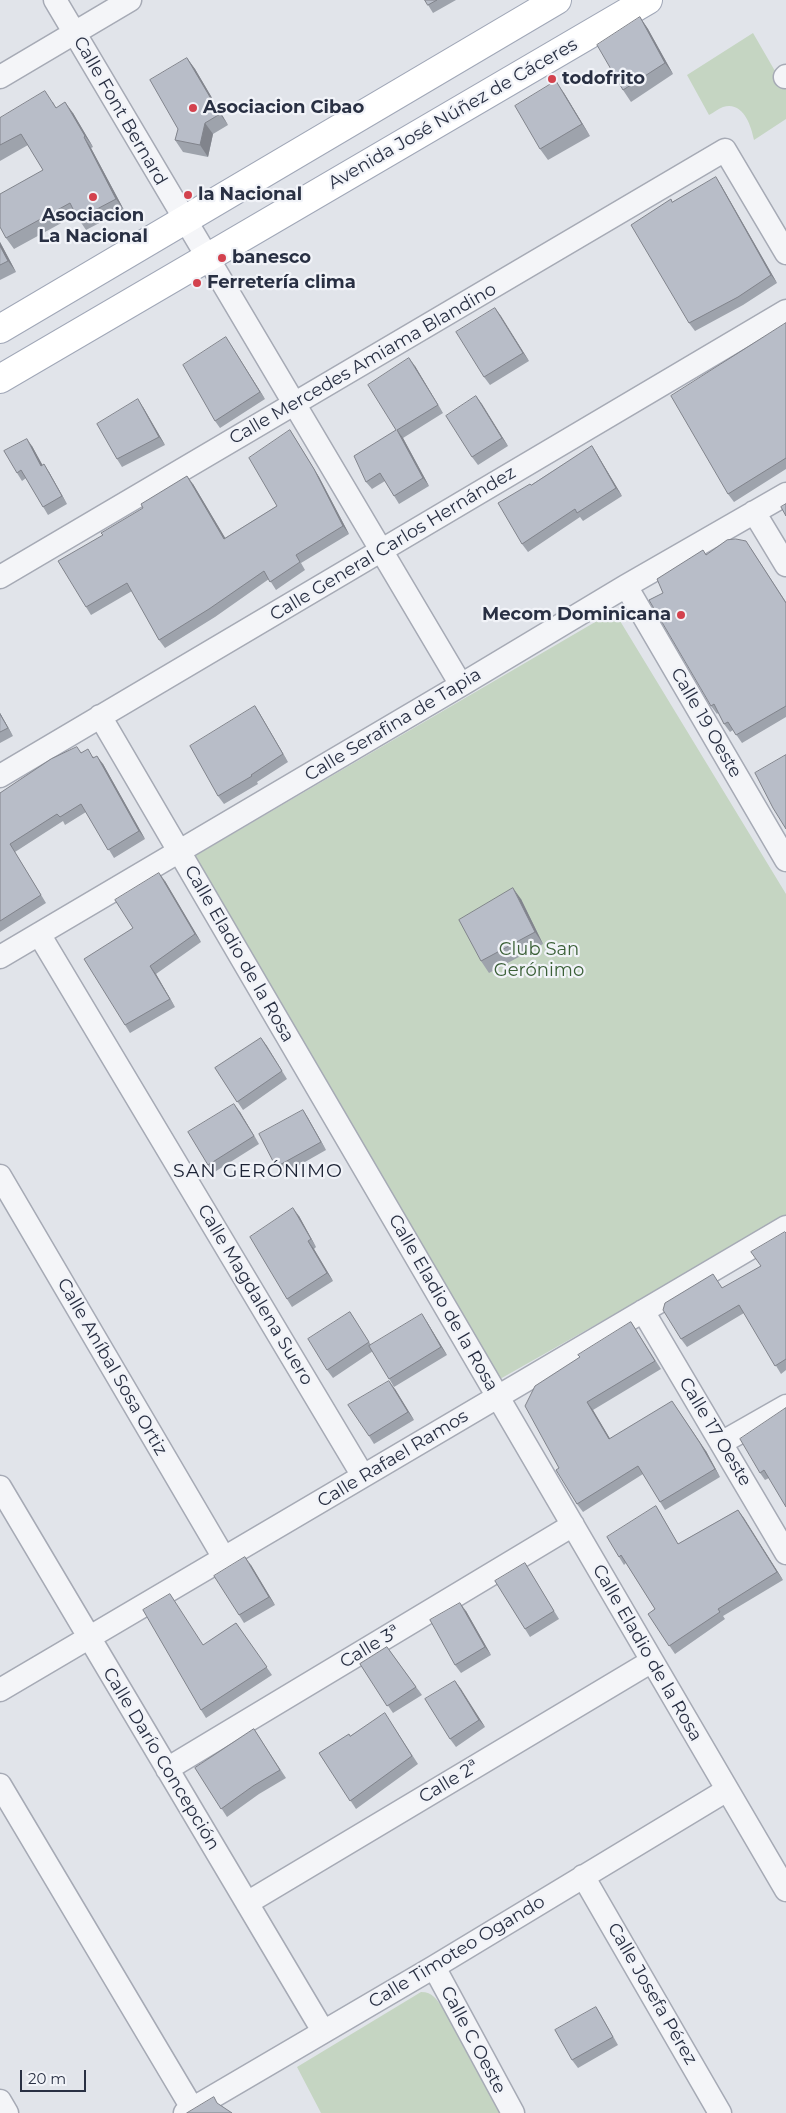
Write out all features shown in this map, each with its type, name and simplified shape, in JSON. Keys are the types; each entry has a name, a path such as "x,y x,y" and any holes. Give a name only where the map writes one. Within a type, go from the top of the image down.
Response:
{"main road":[{"path":"0,329 557,0"},
{"name":"Avenida José Núñez de Cáceres","path":"0,379 648,0"}],"street":[{"name":"Calle Font Bernard","path":"55,0 461,685"},
{"path":"0,77 130,0"},
{"name":"Calle Mercedes Amiama Blandino","path":"0,577 725,150 786,253"},
{"name":"Calle General Carlos Hernández","path":"0,776 786,312"},
{"name":"Calle Serafina de Tapia","path":"0,957 626,586 786,494"},
{"path":"754,512 786,565"},
{"name":"Calle 19 Oeste","path":"626,586 786,860"},
{"name":"Calle Eladio de la Rosa","path":"100,716 786,1890"},
{"name":"Calle Magdalena Suero","path":"39,934 363,1476"},
{"name":"Calle Aníbal Sosa Ortiz","path":"0,1176 224,1558"},
{"name":"Calle Rafael Ramos","path":"0,1690 786,1227"},
{"name":"Calle 17 Oeste","path":"643,1311 786,1553"},
{"path":"721,1443 786,1406"},
{"name":"Calle Darío Concepción","path":"0,1487 323,2031"},
{"name":"Calle 3ª","path":"167,1769 573,1525"},
{"name":"Calle 2ª","path":"247,1903 652,1661"},
{"path":"0,1785 188,2111"},
{"name":"Calle Timoteo Ogando","path":"188,2111 434,1967 727,1790"},
{"name":"Calle Josefa Pérez","path":"584,1876 720,2113"},
{"name":"Calle C Oeste","path":"434,1967 513,2113"},
{"path":"0,2102 7,2113"}],"green space":[{"path":"753,33 786,90 786,119 754,140 748,121 741,111 736,108 730,106 723,107 709,115 687,75"},
{"name":"Club San Gerónimo","path":"614,611 786,894 786,1217 500,1379 193,857"},
{"path":"421,1992 431,1995 443,2008 505,2113 321,2113 297,2067"}],"building":[{"path":"425,0 437,0 428,5"},
{"path":"640,17 665,63 623,90 597,45"},
{"name":"Asociacion Cibao","path":"187,58 220,114 205,123 200,145 175,140 178,129 150,80"},
{"path":"556,81 582,124 540,149 515,106"},
{"path":"45,91 56,108 65,102 85,136 116,199 78,219 70,203 6,238 0,227 0,194 43,170 21,134 0,145 0,118"},
{"path":"716,177 771,275 738,297 689,323 631,225 671,199 672,202"},
{"path":"0,246 8,261 0,265"},
{"path":"495,308 523,353 484,377 456,332"},
{"path":"786,323 786,458 728,494 671,396"},
{"path":"226,337 260,392 215,421 183,365"},
{"path":"409,358 438,405 397,430 423,478 394,496 380,473 366,482 354,456 396,430 368,385"},
{"path":"476,396 502,438 472,457 446,416"},
{"path":"138,399 159,437 117,459 97,424"},
{"path":"290,430 314,469 343,526 296,555 300,562 270,582 264,571 209,609 159,640 127,583 86,607 58,561 103,535 101,533 143,508 141,504 187,476 224,539 277,506 249,458"},
{"path":"27,439 41,466 44,464 62,496 43,507 21,470 17,473 4,451"},
{"path":"592,446 616,488 577,513 575,509 522,544 498,503 531,485"},
{"path":"786,504 786,516 781,507"},
{"path":"727,540 746,541 786,603 786,706 736,735 728,722 724,724 714,704 711,706 649,600 663,593 657,579 703,550 706,555"},
{"path":"255,706 283,754 252,776 218,796 190,746"},
{"path":"0,714 8,728 0,732"},
{"path":"77,747 81,753 88,749 93,758 97,756 139,831 108,850 81,804 60,817 57,814 10,844 41,895 0,921 0,793 51,759"},
{"path":"786,755 786,829 755,773"},
{"path":"159,873 195,934 150,966 170,999 125,1025 84,959 133,928 115,900"},
{"path":"513,888 535,932 481,961 459,920"},
{"path":"261,1038 282,1071 237,1102 215,1068"},
{"path":"234,1104 254,1136 208,1165 188,1132"},
{"path":"303,1110 321,1142 276,1167 259,1134"},
{"path":"293,1208 311,1239 308,1241 327,1273 287,1299 250,1237"},
{"path":"785,1232 786,1359 775,1366 739,1305 681,1339 663,1310 665,1303 713,1274 722,1288 761,1266 751,1252"},
{"path":"350,1312 369,1342 327,1370 308,1339"},
{"path":"422,1314 441,1347 389,1379 369,1346"},
{"path":"631,1322 655,1361 587,1402 609,1439 672,1401 715,1469 660,1502 638,1466 577,1504 556,1470 559,1468 525,1406 535,1386 580,1357 578,1355"},
{"path":"389,1381 408,1412 369,1436 348,1405"},
{"path":"786,1408 786,1507 764,1470 760,1473 740,1439"},
{"path":"656,1506 678,1544 738,1510 777,1572 718,1609 720,1612 669,1646 648,1614 655,1609 621,1555 619,1557 607,1537"},
{"path":"245,1557 269,1597 239,1615 214,1576"},
{"path":"525,1563 554,1611 525,1629 495,1581"},
{"path":"170,1594 203,1645 236,1623 267,1667 201,1710 143,1610"},
{"path":"460,1603 485,1647 455,1665 430,1620"},
{"path":"387,1647 416,1687 387,1706 360,1664"},
{"path":"455,1681 479,1720 450,1739 425,1699"},
{"path":"385,1713 412,1756 350,1801 319,1753 349,1734 350,1736"},
{"path":"254,1729 280,1770 253,1786 221,1809 195,1768"},
{"path":"596,2007 613,2037 572,2060 555,2030"},
{"path":"214,2097 217,2103 232,2113 187,2113"}],"place":[{"name":"todofrito","path":"552,79"},
{"name":"Asociacion Cibao","path":"193,108"},
{"name":"la Nacional","path":"188,195"},
{"name":"Asociacion La Nacional","path":"93,197"},
{"name":"banesco","path":"222,258"},
{"name":"Ferretería clima","path":"197,283"},
{"name":"Mecom Dominicana","path":"681,615"}],"district":[{"name":"SAN GERÓNIMO","path":"258,1171"}]}
